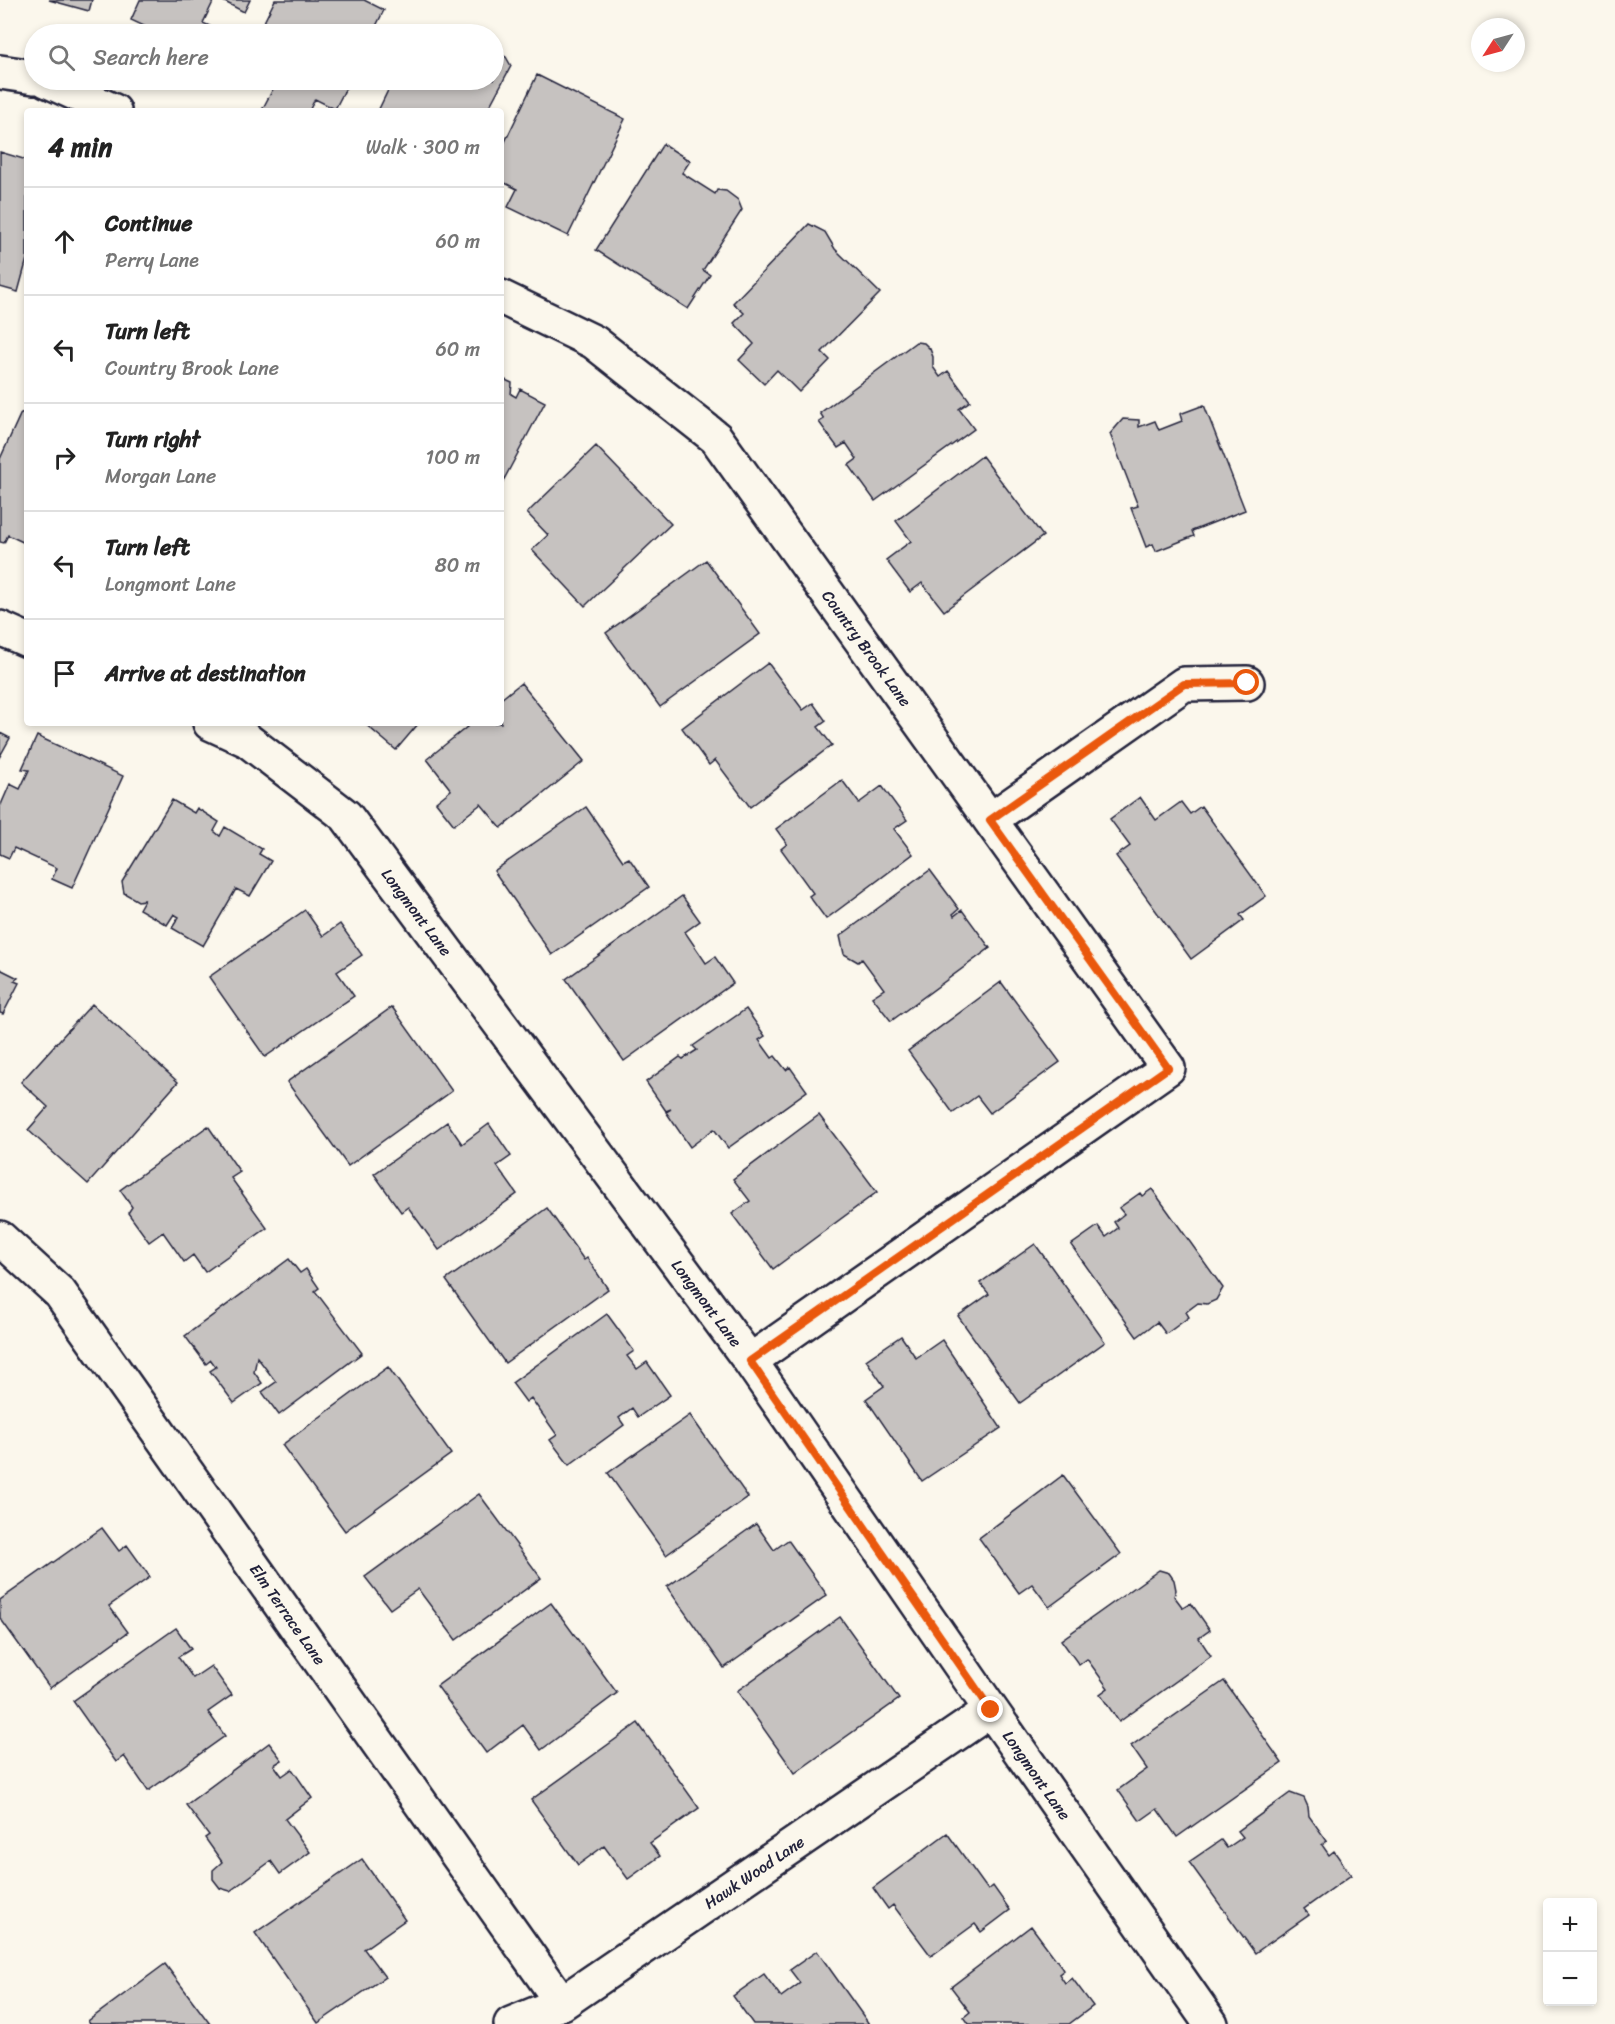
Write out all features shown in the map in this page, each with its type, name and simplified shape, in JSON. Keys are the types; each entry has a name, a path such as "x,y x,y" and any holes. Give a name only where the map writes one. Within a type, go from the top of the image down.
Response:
{"street":[{"path":"0,72 24,76"},
{"path":"68,90 107,108"},
{"name":"Country Brook Lane","path":"504,298 594,342 716,438 1168,1068 750,1361"},
{"path":"0,628 24,639"},
{"path":"990,820 1184,684 1247,683"},
{"name":"Longmont Lane","path":"217,726 247,740 346,816 750,1361 1211,2024"},
{"name":"Elm Terrace Lane","path":"0,1238 60,1293 562,2002"},
{"name":"Hawk Wood Lane","path":"511,2024 562,2002 991,1710"}],"building":[{"path":"49,0 92,0 89,11"},
{"path":"140,0 214,0 203,23 205,24 140,24 131,20"},
{"path":"221,0 250,0 244,12"},
{"path":"275,0 364,0 384,10 377,24 263,24"},
{"path":"504,56 511,66 504,79"},
{"path":"537,75 625,119 568,236 508,207 517,189 504,182 504,144"},
{"path":"272,90 345,90 336,108 315,99 310,108 263,108"},
{"path":"388,90 498,90 489,108 379,108"},
{"path":"663,144 690,161 682,173 715,194 717,190 726,191 738,200 742,210 703,270 710,275 688,309 596,250"},
{"path":"0,152 24,159 24,270 18,292 0,287"},
{"path":"809,224 825,232 835,249 880,293 822,352 830,360 799,392 777,370 764,384 739,360 754,344 734,323 744,313 733,303"},
{"path":"916,342 924,343 930,349 933,367 940,377 948,371 970,401 959,409 974,429 875,501 849,465 857,459 846,443 838,448 819,422 824,419 820,413"},
{"path":"504,379 512,383 511,394 516,397 520,389 545,402 504,479"},
{"path":"1204,405 1245,510 1192,531 1194,536 1156,551 1153,544 1146,547 1131,508 1138,506 1110,434 1123,419 1139,420 1139,427 1155,421 1159,430 1182,421 1180,414"},
{"path":"24,412 24,543 8,535 4,543 0,542 0,459 21,413"},
{"path":"596,446 671,524 585,606 532,550 548,535 527,513"},
{"path":"982,456 1043,536 944,611 922,583 910,592 886,560 911,541 896,521"},
{"path":"706,560 760,634 660,707 606,633"},
{"path":"768,663 803,710 813,703 826,721 818,727 832,745 750,807 715,760 709,765 682,728"},
{"path":"521,683 584,761 501,828 481,804 454,825 436,802 451,790 427,759 468,726 504,726 504,697"},
{"path":"368,726 416,726 396,750"},
{"path":"0,733 10,738 0,756"},
{"path":"37,736 123,776 72,888 52,879 57,868 14,848 9,858 0,854 0,807 10,784 20,789 29,770 22,769"},
{"path":"842,780 859,803 882,786 907,820 894,829 913,854 826,919 809,896 813,893 781,849 787,844 776,829"},
{"path":"1140,797 1156,820 1181,802 1190,814 1201,806 1266,896 1240,915 1244,920 1191,959 1116,856 1130,846 1110,819"},
{"path":"172,800 194,813 197,808 219,822 214,831 220,836 225,827 262,849 259,854 271,861 250,896 236,889 203,946 172,928 179,917 174,914 167,925 139,909 144,900 138,901 124,893 122,882"},
{"path":"586,807 623,861 629,858 649,887 552,955 494,871"},
{"path":"930,870 959,909 953,914 954,916 962,910 990,948 891,1021 872,997 884,989 862,959 858,962 844,954 840,936"},
{"path":"682,896 700,921 685,932 706,963 715,957 733,983 624,1061 566,979"},
{"path":"305,910 323,936 340,924 362,955 337,972 354,996 265,1057 209,977"},
{"path":"0,969 18,978 14,981 19,983 3,1014 0,1013"},
{"path":"1001,982 1060,1062 990,1113 977,1096 953,1113 908,1051"},
{"path":"92,1004 178,1082 88,1184 28,1130 48,1107 21,1082"},
{"path":"392,1007 452,1091 348,1166 287,1082"},
{"path":"746,1009 765,1036 759,1040 772,1058 775,1056 786,1070 790,1067 807,1091 728,1148 714,1129 690,1147 666,1112 671,1109 666,1111 646,1082 680,1057 683,1059 697,1050 693,1046"},
{"path":"819,1115 877,1192 773,1269 732,1214 750,1201 733,1179"},
{"path":"447,1122 462,1144 489,1124 511,1156 497,1166 517,1194 439,1250 408,1207 401,1212 374,1174"},
{"path":"208,1126 240,1172 231,1178 267,1228 205,1272 193,1255 184,1262 163,1232 149,1242 128,1213 132,1207 120,1190"},
{"path":"1152,1189 1223,1288 1216,1300 1207,1304 1198,1303 1186,1312 1189,1317 1166,1334 1157,1322 1137,1337 1071,1245 1098,1226 1106,1237 1118,1228 1114,1222 1124,1214 1119,1208 1140,1193 1142,1196"},
{"path":"547,1208 584,1260 587,1258 608,1289 505,1363 446,1280"},
{"path":"1035,1244 1105,1342 1020,1403 958,1316 989,1294 980,1283"},
{"path":"289,1259 300,1273 306,1269 319,1288 315,1291 362,1353 279,1415 262,1392 276,1382 257,1357 254,1372 262,1383 234,1403 210,1371 216,1367 211,1360 206,1364 185,1336"},
{"path":"607,1314 634,1351 627,1356 637,1369 647,1362 670,1395 638,1417 632,1408 619,1418 624,1425 569,1465 550,1440 557,1435 531,1398 526,1402 512,1383"},
{"path":"901,1336 916,1358 942,1340 1001,1428 922,1481 866,1399 884,1386 866,1360"},
{"path":"388,1367 451,1454 345,1531 282,1445"},
{"path":"690,1415 748,1497 666,1555 608,1473"},
{"path":"1063,1475 1121,1554 1049,1607 1032,1584 1019,1593 979,1538"},
{"path":"479,1494 541,1578 456,1640 418,1589 390,1609 365,1577"},
{"path":"756,1524 774,1550 788,1540 827,1595 724,1668 667,1587"},
{"path":"102,1528 119,1551 127,1545 150,1577 109,1606 128,1632 50,1688 0,1618 0,1600"},
{"path":"1159,1570 1169,1573 1174,1580 1176,1590 1174,1596 1183,1608 1191,1603 1210,1630 1199,1638 1211,1656 1119,1722 1100,1694 1108,1688 1087,1659 1079,1665 1061,1640"},
{"path":"551,1603 617,1693 541,1750 523,1725 486,1753 437,1686"},
{"path":"840,1617 899,1699 795,1773 737,1691"},
{"path":"176,1628 191,1649 178,1657 193,1678 211,1666 232,1695 208,1712 225,1736 148,1791 124,1756 116,1762 73,1701"},
{"path":"1224,1681 1282,1763 1177,1837 1157,1809 1140,1821 1118,1790 1147,1769 1131,1746"},
{"path":"638,1723 699,1808 650,1843 660,1856 628,1879 604,1846 578,1865 531,1800"},
{"path":"269,1743 282,1760 274,1765 282,1776 292,1769 312,1798 285,1819 310,1852 280,1874 271,1861 230,1891 220,1888 213,1879 213,1870 222,1862 205,1838 209,1835 186,1805"},
{"path":"1290,1793 1304,1798 1309,1816 1327,1841 1322,1845 1329,1855 1334,1851 1351,1875 1304,1909 1309,1915 1255,1953 1189,1862 1221,1840 1227,1848 1243,1837 1238,1831"},
{"path":"947,1833 988,1890 993,1886 1010,1910 981,1932 975,1924 931,1956 893,1905 888,1909 873,1888"},
{"path":"362,1859 405,1920 364,1949 385,1977 318,2023 255,1933"},
{"path":"1031,1926 1064,1970 1059,1974 1065,1983 1072,1978 1093,2006 1069,2024 969,2024 964,2017 970,2012 951,1987"},
{"path":"817,1951 869,2024 753,2024 733,1996 764,1974 781,1997 800,1983 790,1970"},
{"path":"165,1964 210,2024 90,2024 88,2021"}],"route":[{"path":"991,1710 750,1361 1168,1068 990,820 1184,684 1247,683"}]}
